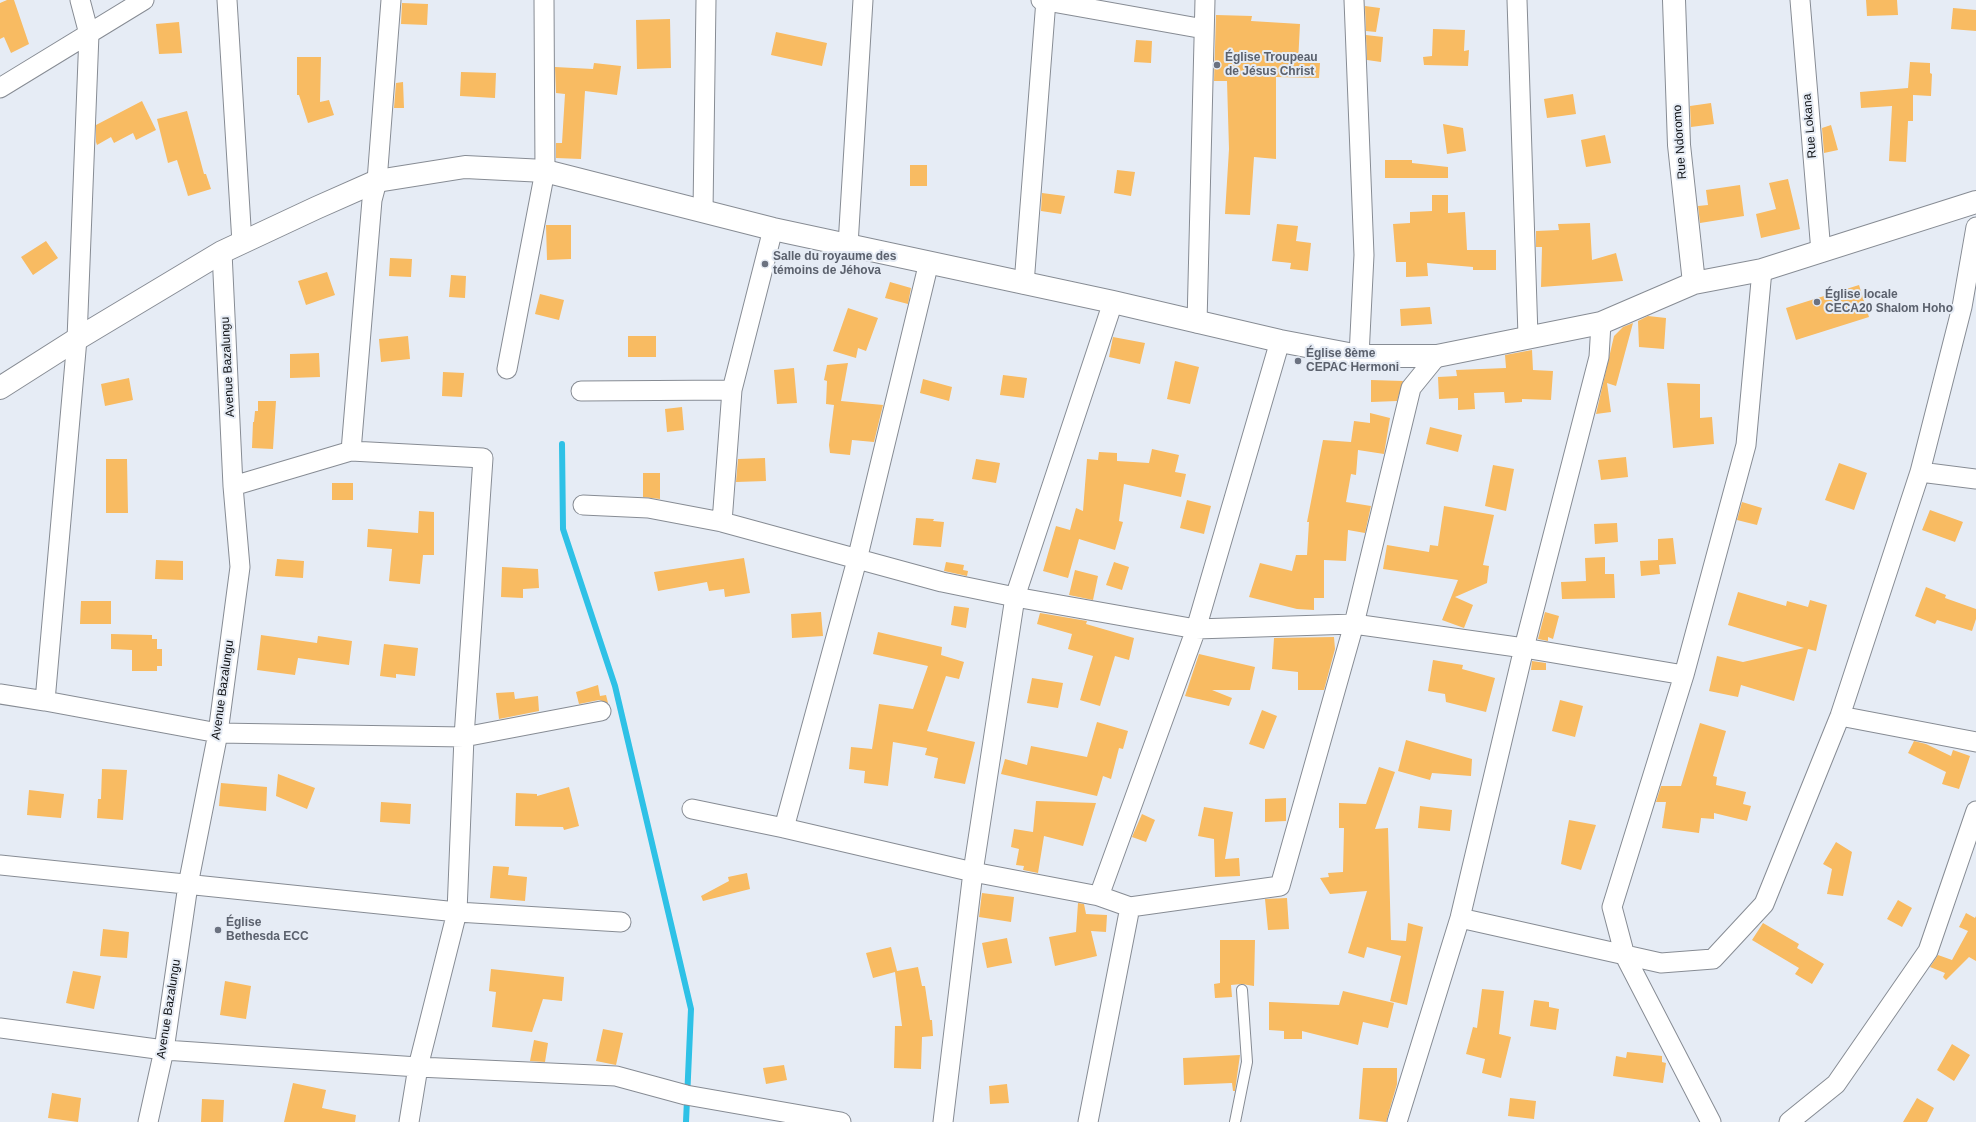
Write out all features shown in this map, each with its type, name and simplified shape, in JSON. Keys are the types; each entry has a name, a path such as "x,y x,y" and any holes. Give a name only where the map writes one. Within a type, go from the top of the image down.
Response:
{"street":[{"path":"45,700 77,339 89,34 80,0"},
{"path":"0,88 144,0"},
{"path":"227,0 242,243"},
{"path":"352,451 372,200 377,181 391,0"},
{"path":"507,369 545,171 544,0"},
{"path":"703,211 706,0"},
{"path":"848,245 863,0"},
{"path":"1024,284 1044,0 1204,29"},
{"path":"1197,323 1205,0"},
{"path":"1354,0 1364,255 1359,356"},
{"path":"1518,0 1528,336"},
{"name":"Rue Ndoromo","path":"1674,0 1679,145 1694,283"},
{"name":"Rue Lokana","path":"1800,0 1821,252"},
{"path":"0,388 77,339 222,252 377,181 465,167 545,171 773,229 1113,302 1197,323 1280,341 1359,356 1437,356 1528,336 1601,323 1694,283 1762,270 1976,202"},
{"path":"1460,918 1661,963 1713,959 1764,904 1840,716 1920,472 1962,307 1976,227"},
{"path":"722,522 732,390 773,229"},
{"name":"Avenue Bazalungu","path":"148,1122 164,1050 188,885 218,733 240,567 233,486 222,252"},
{"path":"784,828 856,560 929,262"},
{"path":"1711,1122 1625,956 1612,907 1684,675 1746,445 1762,270"},
{"path":"943,1122 973,872 1015,597 1113,302"},
{"path":"1397,1122 1460,918 1524,648 1599,357 1601,323"},
{"path":"1099,896 1196,629 1280,341"},
{"path":"692,809 784,828 973,872 1099,896 1130,907 1280,886 1354,624 1411,388 1437,356"},
{"path":"582,391 732,390"},
{"path":"233,486 352,451 483,458 464,737 457,912 418,1067 409,1122"},
{"path":"1920,472 1976,479"},
{"path":"583,505 648,508 722,522 856,560 942,582 1015,597 1196,629 1354,624 1524,648 1684,675"},
{"path":"0,694 45,700 218,733 464,737 601,711"},
{"path":"1840,716 1976,742"},
{"path":"1789,1122 1836,1084 1928,951 1976,811"},
{"path":"0,865 457,912 621,922"},
{"path":"1088,1122 1130,907"},
{"path":"0,1028 164,1050 418,1067 616,1076 686,1095 841,1122"}],"lane":[{"path":"1235,1122 1247,1062 1242,990"}],"building":[{"path":"7,0 14,0 29,44 11,53 4,37 0,39 0,3"},
{"path":"1866,0 1897,0 1898,15 1867,16"},
{"path":"402,3 428,4 427,25 401,24"},
{"path":"1365,6 1380,8 1376,32 1366,31"},
{"path":"1953,8 1976,10 1976,31 1951,29"},
{"path":"1216,15 1252,16 1251,21 1300,24 1298,63 1320,63 1319,78 1276,77 1276,159 1254,157 1250,215 1225,214 1229,149 1227,81 1214,81"},
{"path":"670,19 671,68 637,69 636,20"},
{"path":"179,22 182,53 159,54 156,24"},
{"path":"1433,29 1465,30 1464,51 1469,50 1468,66 1424,65 1423,57 1432,56"},
{"path":"776,32 827,43 822,66 771,55"},
{"path":"1366,35 1383,37 1381,62 1367,60"},
{"path":"1136,40 1152,41 1151,63 1134,62"},
{"path":"297,57 321,57 320,102 329,100 334,115 308,123 299,95 297,95"},
{"path":"1910,62 1930,63 1930,73 1932,74 1931,96 1913,95 1913,121 1908,121 1906,162 1889,161 1892,106 1861,108 1860,92 1908,88"},
{"path":"594,63 621,66 617,95 585,91 581,159 556,158 556,143 562,143 565,94 556,93 555,67 593,69"},
{"path":"461,72 496,73 495,98 460,96"},
{"path":"403,82 404,108 394,108 396,83"},
{"path":"1573,94 1576,114 1547,118 1544,99"},
{"path":"142,101 156,130 136,140 133,133 114,143 111,137 97,145 96,125"},
{"path":"1711,103 1714,124 1691,127 1690,106"},
{"path":"187,111 204,174 206,174 211,189 188,196 177,160 168,163 157,119"},
{"path":"1443,124 1463,128 1466,151 1447,154"},
{"path":"1831,125 1838,150 1824,153 1822,128"},
{"path":"1605,135 1611,163 1586,167 1581,140"},
{"path":"1385,160 1412,160 1412,163 1448,167 1448,178 1385,178"},
{"path":"910,165 927,165 927,186 910,186"},
{"path":"1117,170 1135,172 1131,196 1114,193"},
{"path":"1788,179 1800,229 1761,238 1756,214 1776,209 1769,183"},
{"path":"1740,185 1744,216 1700,223 1698,206 1708,205 1706,190"},
{"path":"1042,193 1065,196 1061,214 1041,211"},
{"path":"1432,195 1448,195 1448,213 1465,212 1467,250 1496,250 1496,270 1473,270 1473,267 1427,263 1428,276 1406,277 1406,262 1396,262 1393,224 1410,223 1410,212 1432,211"},
{"path":"1590,223 1592,260 1616,253 1623,281 1541,287 1542,247 1536,247 1536,231 1559,230 1558,224"},
{"path":"1277,224 1298,226 1296,241 1311,243 1308,271 1290,269 1291,263 1272,261"},
{"path":"546,225 571,225 571,259 547,260"},
{"path":"46,241 58,258 33,275 21,257"},
{"path":"390,258 412,259 411,277 389,276"},
{"path":"327,272 335,295 306,305 298,281"},
{"path":"451,275 466,276 465,298 449,297"},
{"path":"890,282 911,288 908,304 885,298"},
{"path":"1859,285 1869,317 1796,340 1786,308"},
{"path":"540,294 564,300 559,320 535,314"},
{"path":"1430,307 1432,324 1401,326 1400,309"},
{"path":"848,308 878,318 866,351 858,348 856,358 833,351"},
{"path":"1648,316 1666,318 1664,349 1639,347 1638,321"},
{"path":"1633,323 1616,386 1607,383 1611,412 1596,414 1614,336 1623,327"},
{"path":"408,336 410,359 381,362 379,339"},
{"path":"628,336 656,336 656,357 628,357"},
{"path":"1113,337 1145,343 1140,364 1109,357"},
{"path":"1532,350 1533,370 1553,371 1551,400 1522,399 1522,402 1505,403 1504,392 1474,393 1475,409 1458,410 1458,398 1439,399 1438,377 1457,376 1456,370 1506,368 1505,355"},
{"path":"319,353 320,377 290,378 290,354"},
{"path":"1175,361 1199,367 1190,404 1167,399"},
{"path":"848,363 841,401 883,405 874,442 852,440 850,455 830,453 829,445 834,405 826,404 827,381 824,380 827,365"},
{"path":"794,368 797,403 777,404 774,370"},
{"path":"443,372 464,373 462,397 442,396"},
{"path":"1003,375 1027,378 1024,398 1000,395"},
{"path":"129,378 133,400 105,406 101,384"},
{"path":"923,379 952,387 949,401 920,393"},
{"path":"1371,380 1403,381 1397,401 1371,402"},
{"path":"1667,383 1700,384 1700,418 1712,417 1714,444 1673,448"},
{"path":"258,401 276,401 273,449 252,448 253,422 255,411 258,411"},
{"path":"682,407 684,430 667,432 665,409"},
{"path":"1370,413 1390,418 1384,454 1358,450 1356,475 1351,474 1346,502 1371,506 1365,533 1348,530 1346,561 1324,560 1324,598 1314,598 1314,610 1297,609 1249,597 1260,563 1292,571 1296,555 1307,555 1309,522 1307,522 1323,440 1351,442 1354,421 1370,423"},
{"path":"1430,427 1462,435 1458,452 1426,444"},
{"path":"1152,449 1179,455 1175,472 1186,474 1181,497 1124,484 1119,521 1123,522 1115,550 1079,539 1068,578 1043,571 1056,526 1070,530 1076,508 1083,511 1087,459 1098,460 1099,452 1117,453 1117,461 1149,463"},
{"path":"1626,457 1628,477 1601,480 1598,460"},
{"path":"765,458 766,481 736,482 738,459"},
{"path":"106,459 127,459 128,513 106,513"},
{"path":"976,459 1000,463 996,483 972,479"},
{"path":"1839,463 1867,473 1854,510 1825,500"},
{"path":"1493,465 1514,469 1506,511 1485,506"},
{"path":"643,473 660,473 660,499 643,497"},
{"path":"332,483 353,483 353,500 332,500"},
{"path":"1187,500 1211,506 1204,534 1180,528"},
{"path":"1742,502 1762,508 1757,525 1737,520"},
{"path":"1444,506 1494,515 1483,565 1489,566 1487,583 1455,597 1473,605 1464,628 1442,620 1458,580 1383,569 1387,545 1429,552 1430,545 1438,546"},
{"path":"1930,510 1963,522 1955,542 1922,530"},
{"path":"419,511 434,512 434,555 423,555 420,584 389,581 392,549 367,547 368,529 418,533"},
{"path":"916,518 934,519 933,521 944,522 941,547 913,545"},
{"path":"1617,523 1618,542 1595,544 1594,524"},
{"path":"1673,538 1676,564 1659,565 1660,574 1641,576 1640,561 1658,560 1658,539"},
{"path":"1605,557 1605,574 1614,574 1615,598 1562,599 1561,582 1586,581 1585,558"},
{"path":"744,558 750,593 725,597 724,589 709,591 707,582 658,591 654,572"},
{"path":"277,559 304,561 303,578 275,576"},
{"path":"156,560 183,561 183,580 155,579"},
{"path":"946,562 964,565 963,570 968,571 967,576 944,571"},
{"path":"1114,562 1129,567 1122,590 1106,585"},
{"path":"502,567 538,569 539,588 523,589 523,598 501,597"},
{"path":"1075,570 1098,576 1093,600 1069,595"},
{"path":"1926,587 1946,595 1945,598 1976,609 1976,619 1972,631 1937,620 1935,624 1915,616"},
{"path":"1738,592 1786,606 1787,601 1808,607 1810,600 1827,605 1816,651 1808,649 1794,701 1741,685 1738,697 1709,691 1717,656 1743,662 1804,648 1728,625"},
{"path":"81,601 111,601 111,624 80,624"},
{"path":"954,606 969,608 966,628 951,625"},
{"path":"821,612 823,636 792,638 791,614"},
{"path":"1545,612 1559,616 1553,639 1548,637 1548,641 1538,639"},
{"path":"1040,613 1087,621 1086,624 1134,638 1129,660 1115,656 1100,706 1080,700 1093,656 1068,649 1072,634 1037,624"},
{"path":"878,632 942,647 941,655 964,662 959,679 946,676 927,731 975,742 965,784 934,778 938,758 925,755 927,748 893,742 888,786 864,783 865,771 849,769 851,747 872,749 879,704 913,709 928,666 873,654"},
{"path":"111,634 152,635 152,639 157,639 157,649 162,649 162,666 157,666 157,671 132,671 132,650 111,649"},
{"path":"261,635 317,643 318,636 352,641 349,665 298,658 295,675 257,670"},
{"path":"1334,637 1335,649 1324,690 1298,690 1298,672 1272,669 1274,638"},
{"path":"384,644 418,648 415,676 396,674 396,678 380,676"},
{"path":"1199,654 1255,667 1250,690 1212,690 1232,698 1229,706 1185,696"},
{"path":"1433,660 1463,665 1462,669 1495,678 1486,712 1446,702 1445,694 1428,691"},
{"path":"1532,661 1546,663 1546,670 1531,670"},
{"path":"1032,678 1063,683 1058,708 1027,703"},
{"path":"598,685 600,696 606,695 608,703 599,700 579,704 576,692"},
{"path":"514,692 515,699 538,696 539,711 499,719 496,693"},
{"path":"1560,700 1583,706 1575,737 1552,731"},
{"path":"1262,710 1277,716 1264,749 1249,744"},
{"path":"1097,722 1128,731 1123,749 1119,748 1111,779 1103,776 1097,796 1001,774 1005,759 1027,765 1031,746 1087,757"},
{"path":"1700,723 1726,731 1713,776 1717,777 1716,785 1746,792 1743,804 1751,806 1747,821 1714,813 1714,819 1701,818 1699,833 1662,828 1666,802 1656,802 1661,786 1681,786"},
{"path":"1406,740 1472,759 1471,776 1432,773 1430,780 1398,771"},
{"path":"1914,741 1926,744 1951,756 1953,750 1970,756 1959,789 1942,784 1946,772 1908,753"},
{"path":"1379,767 1395,772 1375,829 1388,828 1391,940 1406,941 1408,923 1423,927 1407,1005 1390,1001 1401,956 1367,947 1364,958 1348,953 1367,891 1330,894 1320,878 1329,877 1328,873 1343,872 1344,828 1339,828 1339,803 1366,804"},
{"path":"102,769 127,770 123,820 97,818 98,799 101,799"},
{"path":"278,774 315,788 307,809 276,796"},
{"path":"221,783 267,787 266,811 219,806"},
{"path":"569,787 579,826 564,830 563,827 515,826 516,793 537,794 537,796"},
{"path":"29,790 64,794 61,818 27,815"},
{"path":"1286,798 1286,821 1265,822 1265,799"},
{"path":"1036,801 1096,803 1083,846 1044,836 1038,873 1023,870 1024,866 1016,865 1019,849 1011,847 1014,829 1033,832"},
{"path":"381,802 411,804 410,824 380,822"},
{"path":"1420,806 1452,810 1450,831 1418,828"},
{"path":"1204,807 1233,812 1225,859 1239,858 1240,876 1215,877 1214,839 1198,836"},
{"path":"1142,814 1155,820 1146,842 1132,837"},
{"path":"1569,820 1596,825 1581,870 1561,864"},
{"path":"1836,842 1852,852 1843,896 1827,894 1832,869 1823,864"},
{"path":"493,866 509,867 508,875 527,877 525,901 490,898"},
{"path":"747,873 750,889 703,901 701,896 729,881 728,877"},
{"path":"982,893 1014,897 1011,922 979,917"},
{"path":"1287,898 1289,929 1268,930 1265,899"},
{"path":"1898,900 1912,908 1902,927 1887,919"},
{"path":"1078,903 1084,904 1086,914 1107,915 1106,932 1091,931 1097,956 1055,966 1049,937 1076,932"},
{"path":"1966,913 1975,918 1976,916 1976,961 1969,957 1946,980 1943,977 1945,973 1930,967 1938,955 1952,960 1968,931 1959,927"},
{"path":"1763,923 1799,944 1797,948 1824,964 1812,984 1795,974 1799,968 1752,940"},
{"path":"103,929 129,932 127,958 100,956"},
{"path":"1007,938 1012,963 987,968 982,943"},
{"path":"1220,940 1255,940 1254,986 1242,984 1231,985 1232,997 1215,998 1214,984 1220,983"},
{"path":"891,947 897,971 918,967 922,986 925,986 930,1020 932,1020 933,1036 922,1037 921,1069 894,1068 895,1026 902,1026 895,972 873,978 866,953"},
{"path":"491,969 564,977 562,1001 543,999 532,1032 492,1027 496,992 489,991"},
{"path":"73,971 101,976 94,1009 66,1003"},
{"path":"225,981 251,986 246,1019 220,1015"},
{"path":"1482,989 1504,991 1499,1034 1511,1037 1501,1078 1482,1073 1485,1059 1466,1054 1473,1027 1477,1028"},
{"path":"1343,991 1394,1003 1388,1028 1363,1022 1358,1045 1302,1031 1302,1039 1284,1039 1284,1031 1269,1030 1269,1002 1339,1005"},
{"path":"1534,1000 1549,1002 1549,1007 1559,1009 1556,1030 1530,1026"},
{"path":"603,1029 623,1033 616,1065 596,1061"},
{"path":"534,1040 548,1043 545,1062 530,1061"},
{"path":"1952,1044 1970,1055 1954,1081 1937,1070"},
{"path":"1627,1052 1662,1056 1662,1062 1666,1063 1663,1083 1613,1076 1616,1056 1626,1058"},
{"path":"1240,1055 1235,1091 1233,1091 1232,1083 1184,1085 1183,1058"},
{"path":"784,1065 787,1080 766,1084 763,1068"},
{"path":"1363,1068 1397,1068 1397,1084 1386,1122 1359,1119"},
{"path":"293,1083 326,1090 322,1108 356,1115 355,1122 284,1122"},
{"path":"1007,1084 1009,1103 990,1104 989,1086"},
{"path":"52,1093 81,1098 78,1122 48,1118"},
{"path":"1510,1098 1536,1101 1534,1119 1508,1116"},
{"path":"1917,1098 1934,1108 1927,1122 1903,1122"},
{"path":"202,1099 224,1100 223,1122 201,1122"}],"waterway":[{"path":"562,444 563,529 615,686 691,1009 686,1122"}],"place":[{"name":"Église Troupeau de Jésus Christ","path":"1217,65"},
{"name":"Salle du royaume des témoins de Jéhova","path":"765,264"},
{"name":"Église locale CECA20 Shalom Hoho","path":"1817,302"},
{"name":"Église 8ème CEPAC Hermoni","path":"1298,361"},
{"name":"Église Bethesda ECC","path":"218,930"}]}
